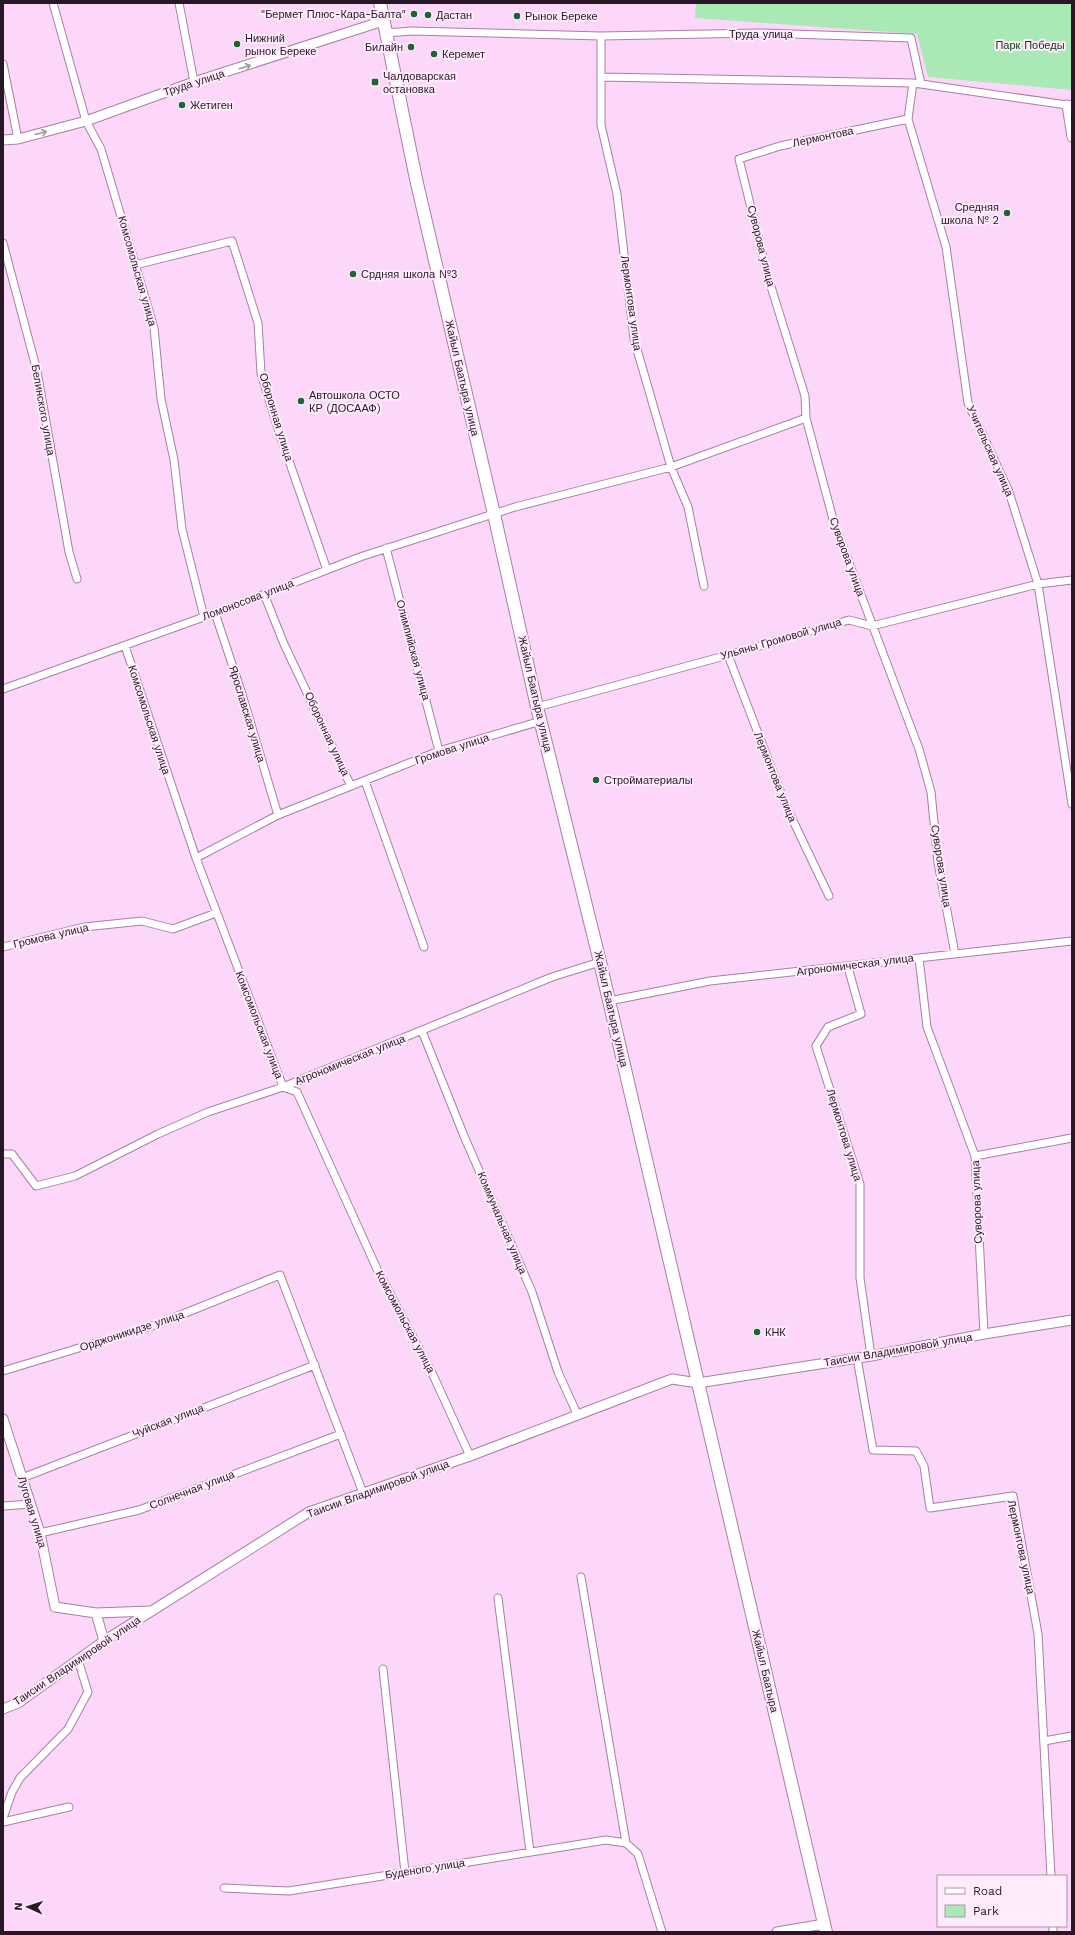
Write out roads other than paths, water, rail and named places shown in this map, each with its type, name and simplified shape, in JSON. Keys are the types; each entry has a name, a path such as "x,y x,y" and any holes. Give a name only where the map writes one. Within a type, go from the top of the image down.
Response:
{"highway":[{"name":"Жайыл Баатыра улица","path":"380,3 416,179 537,707 600,962 705,1410"},
{"name":"Жайыл Баатыра","path":"705,1410 825,1928"}],"street":[{"name":"Комсомольская улица","path":"53,3 86,121 101,149 154,328 161,399 174,460 182,529 204,617"},
{"path":"179,3 194,82"},
{"name":"Труда улица","path":"3,140 18,139 86,121 194,82 384,27 412,31 601,36 759,33 911,38 921,84"},
{"name":"Лермонтова улица","path":"601,36 601,124 617,194 634,338 671,467 688,507 704,586"},
{"path":"3,64 18,139"},
{"path":"602,77 921,84 1070,105 1072,137"},
{"name":"Учительская улица","path":"913,83 908,119 946,247 968,402 1009,492 1038,584 1072,804"},
{"name":"Лермонтова","path":"739,159 780,146 908,119"},
{"name":"Суворова улица","path":"739,159 768,277 805,396 806,418 834,523 919,749 931,792 938,864 955,954"},
{"name":"Оборонная улица","path":"135,265 232,241 258,323 261,373 280,435 327,570"},
{"name":"Белинского улица","path":"3,242 37,371 69,552 77,579"},
{"name":"Ломоносова улица","path":"3,690 215,613 386,548 494,514 671,467 806,418"},
{"name":"Олимпийская улица","path":"386,548 440,751"},
{"name":"Ульяны Громовой улица","path":"537,707 728,655 849,620 872,626 1038,584 1072,580"},
{"name":"Оборонная улица","path":"264,594 284,644 352,786"},
{"name":"Ярославская улица","path":"215,613 241,690 278,815"},
{"name":"Комсомольская улица","path":"125,646 196,858 283,1087 297,1092 377,1269 456,1424 470,1456"},
{"name":"Лермонтова улица","path":"728,655 786,806 829,896"},
{"name":"Громова улица","path":"196,858 278,815 440,751 541,721"},
{"path":"365,781 424,947"},
{"name":"Громова улица","path":"3,947 84,927 142,921 173,928 216,913"},
{"name":"Агрономическая улица","path":"609,1001 710,981 1072,941"},
{"name":"Суворова улица","path":"919,958 928,1027 975,1156 984,1334"},
{"name":"Агрономическая улица","path":"3,1154 12,1154 36,1186 75,1176 158,1134 208,1112 283,1087 552,977 600,962"},
{"name":"Лермонтова улица","path":"848,966 861,1014 828,1027 816,1046 860,1184 860,1278 871,1356"},
{"name":"Коммунальная улица","path":"422,1031 464,1136 532,1292 558,1372 578,1416"},
{"path":"975,1156 1072,1138"},
{"name":"Орджоникидзе улица","path":"3,1372 158,1324 280,1275 315,1365"},
{"name":"Таисии Владимировой улица","path":"3,1709 18,1703 104,1641 309,1512 470,1456 672,1379 698,1383 871,1356 984,1334 1072,1320"},
{"name":"Лермонтова улица","path":"857,1358 873,1450 916,1451 924,1466 930,1508 1013,1496 1038,1634 1051,1875"},
{"path":"315,1365 364,1493"},
{"name":"Чуйская улица","path":"22,1478 315,1365"},
{"name":"Луговая улица","path":"3,1419 40,1533 55,1607 96,1612"},
{"name":"Солнечная улица","path":"40,1533 139,1510 341,1434"},
{"path":"3,1506 31,1504"},
{"path":"581,1577 626,1843 638,1854 662,1932"},
{"path":"498,1598 530,1852"},
{"path":"104,1641 96,1612 151,1611"},
{"path":"3,1818 12,1792 20,1778 68,1729 88,1692 78,1660"},
{"path":"383,1669 405,1872"},
{"path":"1044,1741 1072,1736"},
{"path":"3,1822 69,1807"},
{"name":"Буденого улица","path":"224,1888 289,1891 606,1840 626,1843"},
{"path":"777,1932 825,1928"}],"place":[{"name":"\"Бермет Плюс-Кара-Балта\"","path":"414,14"},
{"name":"Дастан","path":"428,15"},
{"name":"Рынок Береке","path":"517,16"},
{"name":"Нижний рынок Береке","path":"237,44"},
{"name":"Билайн","path":"411,47"},
{"name":"Керемет","path":"434,54"},
{"name":"Чалдоварская остановка","path":"375,82"},
{"name":"Жетиген","path":"182,105"},
{"name":"Средняя школа № 2","path":"1007,213"},
{"name":"Срдняя школа №3","path":"353,274"},
{"name":"Автошкола ОСТО КР (ДОСААФ)","path":"301,401"},
{"name":"Стройматериалы","path":"596,780"},
{"name":"КНК","path":"757,1332"}],"park label":[{"name":"Парк Победы","path":"1030,45"}]}
